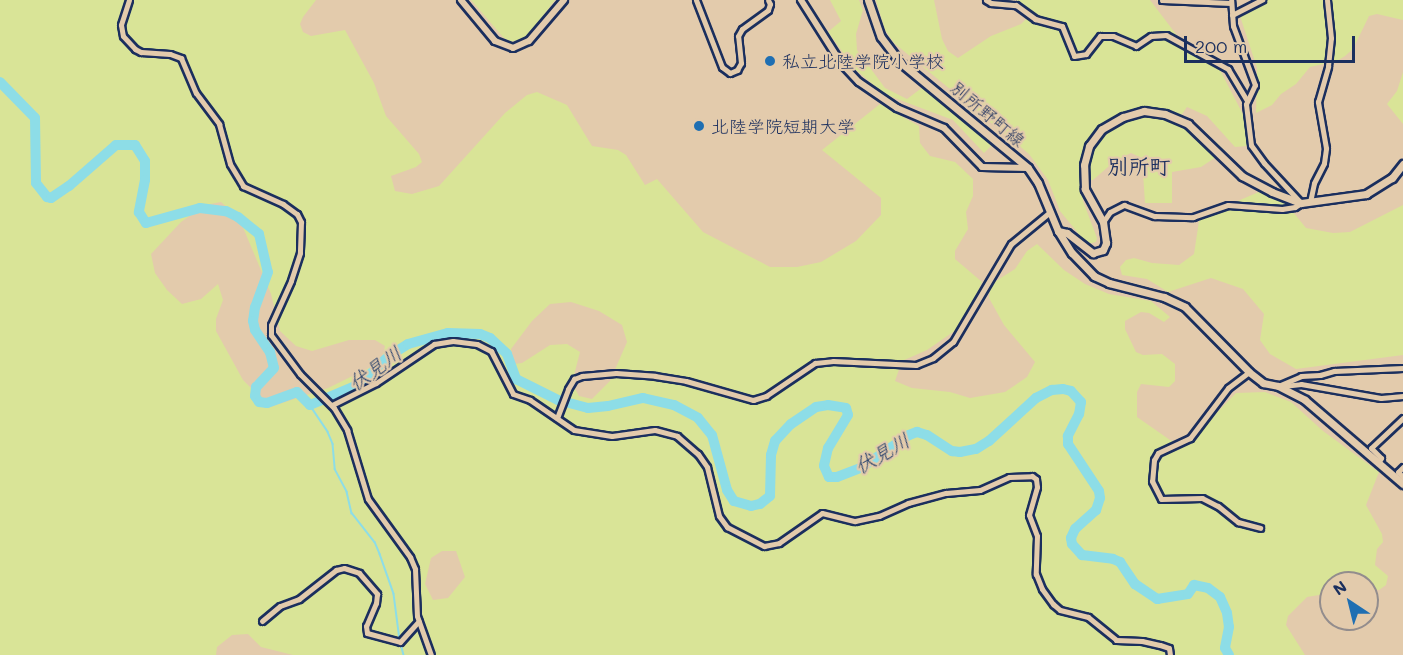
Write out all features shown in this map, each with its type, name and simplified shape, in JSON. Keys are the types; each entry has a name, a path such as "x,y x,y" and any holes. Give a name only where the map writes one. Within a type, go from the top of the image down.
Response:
{"main road":[{"name":"別所野町線","path":"868,0 881,37 900,62 1028,168 1038,183 1058,231 1072,253 1094,276 1109,283 1164,297 1185,307 1249,372 1263,383 1278,386 1305,400 1403,484"},
{"path":"1058,231 1066,233 1083,247 1097,253 1103,250 1106,243 1103,222 1085,189 1084,165 1089,146 1102,129 1123,117 1144,111 1165,114 1188,124 1242,176 1272,192 1305,203 1366,194 1392,178 1403,164"}],"street":[{"path":"129,0 121,25 123,36 141,52 170,54 181,58 196,93 219,124 230,164 243,186 283,204 297,214 301,222 300,253 291,281 271,325 271,335 300,374 332,405 347,430 368,499 410,557 415,569 419,621 431,655"},
{"path":"461,0 495,41 513,48 529,42 564,0"},
{"path":"696,0 722,67 725,72 730,73 737,70 741,63 738,36 742,29 768,10 770,4 768,0"},
{"path":"801,0 841,63 860,82 897,108 944,128 982,167 1028,168"},
{"path":"986,0 991,3 1016,4 1035,19 1062,26 1074,56 1086,54 1100,36 1113,36 1136,46 1151,36 1166,35 1227,69 1247,101 1251,145 1264,164 1305,203"},
{"path":"1162,0 1231,2 1232,15 1255,85 1247,101"},
{"path":"1232,15 1262,0"},
{"path":"1103,222 1110,212 1124,205 1155,216 1193,217 1227,205 1282,209 1305,203 1324,163 1326,148 1318,102 1328,66 1331,38 1328,0"},
{"path":"557,418 568,389 574,379 582,376 626,374 686,381 753,400 766,396 806,366 815,363 833,361 916,365 933,358 953,342 1011,244 1050,212"},
{"path":"332,405 376,383 422,350 434,345 464,341 490,351 513,394 530,400 574,430 593,435 612,436 655,430 677,436 698,454 707,467 719,516 727,527 764,546 779,543 822,513 855,521 879,516 908,503 946,493 980,490 1009,477 1032,476 1036,479 1037,487 1029,515 1037,536 1036,574 1042,590 1060,610 1088,617 1116,640 1142,641 1160,645 1169,648 1170,655"},
{"path":"1278,386 1302,375 1403,368"},
{"path":"1249,372 1228,388 1190,438 1158,453 1154,460 1152,481 1161,499 1202,498 1218,506 1238,522 1260,528"},
{"path":"1278,386 1301,384 1381,398 1403,396"},
{"path":"1378,463 1381,458 1371,448 1403,418"},
{"path":"1403,467 1398,472 1403,477"},
{"path":"262,621 280,606 299,599 336,570 344,568 359,573 377,594 376,603 366,626 367,633 400,642 419,621"}],"green space":[{"path":"0,0 316,0 300,24 303,32 311,36 345,30 374,83 386,116 419,154 422,162 416,167 391,176 395,191 412,194 439,186 505,113 527,95 537,92 567,105 592,146 618,150 626,155 645,185 657,179 703,232 770,267 797,267 821,262 856,241 881,215 881,198 822,150 880,104 919,126 920,143 930,156 955,162 973,179 973,196 966,212 968,229 955,251 955,259 982,282 965,319 956,330 927,350 902,361 895,381 912,388 950,392 970,398 1005,392 1027,377 1035,362 1004,325 989,298 990,289 996,281 1015,269 1027,251 1037,244 1064,270 1085,284 1109,294 1151,301 1170,317 1164,322 1149,313 1141,312 1125,321 1125,329 1136,352 1143,355 1162,354 1175,364 1175,381 1169,387 1141,384 1137,392 1137,417 1170,440 1178,443 1194,436 1236,393 1265,392 1291,402 1323,431 1379,472 1366,505 1382,534 1383,542 1377,549 1375,565 1388,576 1386,585 1379,590 1379,571 1319,571 1319,595 1307,597 1288,616 1286,625 1305,655 293,655 261,647 248,634 232,635 217,647 216,655 0,655","holes":["221,202 239,218 271,294 280,331 296,346 312,351 349,340 375,340 385,346 381,362 328,388 270,407 243,380 216,331 216,319 223,300 218,284 201,299 182,304 167,290 155,273 151,254 181,222 205,205","571,302 599,311 622,325 627,342 610,381 592,399 579,396 572,383 580,352 567,344 550,345 522,363 514,364 511,349 532,321 550,304","442,551 456,551 465,577 448,598 433,600 425,584 431,558"]},
{"path":"471,0 555,0 526,38 510,42"},
{"path":"830,0 859,0 863,10 856,34 857,50 885,88 907,99 923,87 992,145 984,153 953,120 884,94 855,69 828,32 841,21"},
{"path":"876,0 934,0 942,39 948,51 958,58 991,36 1021,24 1027,18 1017,0 1150,0 1182,42 1203,52 1220,70 1248,124 1252,140 1247,146 1235,147 1207,116 1187,107 1180,117 1193,139 1202,142 1216,142 1225,151 1201,167 1172,172 1172,203 1145,203 1142,158 1131,153 1116,160 1093,180 1085,180 1082,184 1083,201 1097,238 1096,242 1087,244 1060,211 1048,180 1029,154 894,43 885,30"},
{"path":"1251,0 1403,0 1403,20 1377,14 1369,16 1353,49 1345,56 1337,61 1310,67 1296,84 1281,94 1272,105 1256,113 1257,68 1240,16"},
{"path":"1403,72 1403,124 1387,104 1397,91"},
{"path":"1261,191 1284,201 1306,228 1333,233 1350,232 1403,205 1403,355 1296,369 1270,354 1260,340 1264,314 1243,289 1211,278 1168,292 1147,279 1122,275 1120,267 1126,260 1134,258 1152,263 1179,265 1194,254 1199,221 1205,215"}],"waterway":[{"name":"伏見川","path":"0,82 35,118 36,183 47,197 51,198 69,186 116,145 135,145 145,161 145,180 139,212 146,223 200,208 226,211 238,217 259,234 268,272 255,307 253,321 255,330 270,352 274,368 256,387 255,396 259,402 267,403 297,392 310,405 360,384 389,356 408,344 448,333 480,334 490,338 507,354 516,379 558,400 588,408 643,398 674,405 698,418 712,435 727,490 734,501 751,506 760,504 770,496 771,455 775,441 791,424 816,407 828,405 846,408 848,415 828,448 824,466 829,477 837,477 861,468 909,435 917,432 927,435 952,451 976,449 989,441 1036,398 1052,390 1071,391 1081,402 1079,414 1068,436 1068,444 1099,491 1100,498 1096,510 1075,529 1071,538 1072,544 1082,555 1120,562 1135,584 1157,599 1188,594 1194,585 1208,588 1220,597 1227,613 1229,627 1225,648 1229,655"},
{"path":"310,405 333,444 335,469 347,492 352,513 375,542 380,554 394,594 400,640"},
{"path":"401,644 404,655"}],"place":[{"name":"私立北陸学院小学校","path":"770,61"},
{"name":"北陸学院短期大学","path":"699,126"}],"district":[{"name":"別所町","path":"1139,166"}]}
